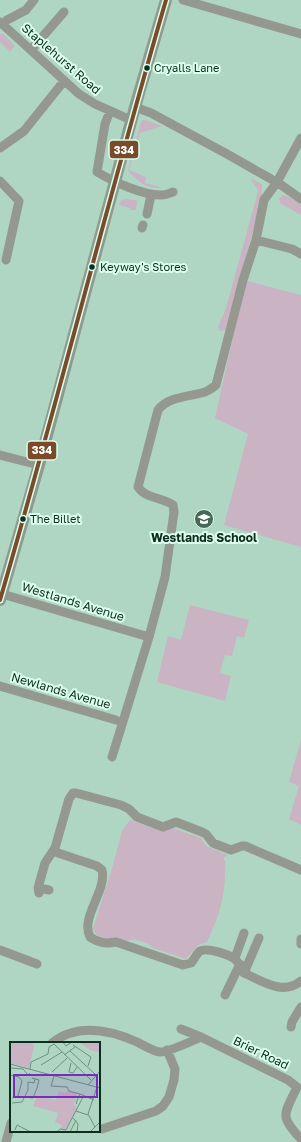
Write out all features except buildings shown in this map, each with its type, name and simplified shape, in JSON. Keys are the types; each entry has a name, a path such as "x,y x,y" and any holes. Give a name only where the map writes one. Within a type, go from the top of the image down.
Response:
{"main road":[{"path":"1,598 39,465 131,120 166,0"}],"street":[{"path":"2,23 26,10 34,0"},
{"path":"183,0 301,34"},
{"path":"31,50 64,12"},
{"name":"Staplehurst Road","path":"2,23 79,94 95,104 131,120"},
{"path":"0,148 24,131 64,81"},
{"path":"135,107 151,113 274,180 301,199"},
{"path":"110,111 105,124 97,172 114,182 151,195 163,196 174,192"},
{"path":"112,757 149,637 165,577 174,512 172,505 167,501 144,494 138,487 158,410 160,407 173,399 207,391 216,385 243,280 256,240 264,200 274,180 301,138"},
{"path":"0,181 19,201 4,255"},
{"path":"146,214 151,195"},
{"path":"256,240 301,254"},
{"path":"0,455 39,465"},
{"name":"Westlands Avenue","path":"1,598 149,637"},
{"name":"Newlands Avenue","path":"0,686 116,720"},
{"path":"49,890 38,890 45,863 55,848 69,799 73,793 121,805 136,817 163,827 176,822 206,834 213,843 231,850 245,846 301,870"},
{"path":"55,848 56,852 58,853 97,866 102,870 103,879 87,926 90,937 96,941 107,944 116,942 183,965 191,963 200,951 208,949 237,961 241,971 244,973 280,988 291,987 301,981"},
{"path":"225,995 237,961 244,933"},
{"path":"244,973 259,938"},
{"path":"301,939 301,944"},
{"path":"0,950 37,964"},
{"path":"291,1027 292,1022 301,1007"},
{"name":"Brier Road","path":"181,1029 201,1037 288,1080 297,1087 286,1110 285,1116 288,1124 301,1139"},
{"path":"53,1042 58,1038 77,1031 103,1031 132,1040 159,1052 201,1037"},
{"path":"102,1130 156,1111 163,1106 169,1097 175,1069 167,1050"},
{"path":"6,1142 10,1128"}],"shaded area":[{"path":"0,34 3,34 15,46 10,52 0,42"},
{"path":"143,120 162,126 140,133 129,170 146,177 145,183 160,187 159,188 150,187 141,183 128,170 141,122"},
{"path":"252,179 262,184 262,198 226,330 220,331 218,327 226,308 258,190 251,180"},
{"path":"283,195 301,204 301,215 280,203 279,198"},
{"path":"128,199 139,201 137,202 136,210 130,210 130,208 119,205 121,200"},
{"path":"247,281 301,295 301,547 224,525 248,434 215,418"},
{"path":"190,605 249,620 244,638 237,636 232,656 225,655 220,673 231,676 225,701 157,682 168,636 181,640"},
{"path":"301,740 301,825 289,819 299,786 289,782"},
{"path":"130,820 162,831 173,828 201,838 206,846 228,855 223,858 225,861 225,883 222,903 216,921 207,942 198,945 186,959 153,948 149,944 134,939 128,941 117,938 110,940 97,935 93,929 122,831"}],"transit line":[{"name":"334","path":"0,600 166,0"}],"place":[{"name":"Cryalls Lane","path":"147,68"},
{"name":"Keyway's Stores","path":"92,267"},
{"name":"The Billet","path":"23,519"},
{"name":"Westlands School","path":"204,519"}]}
